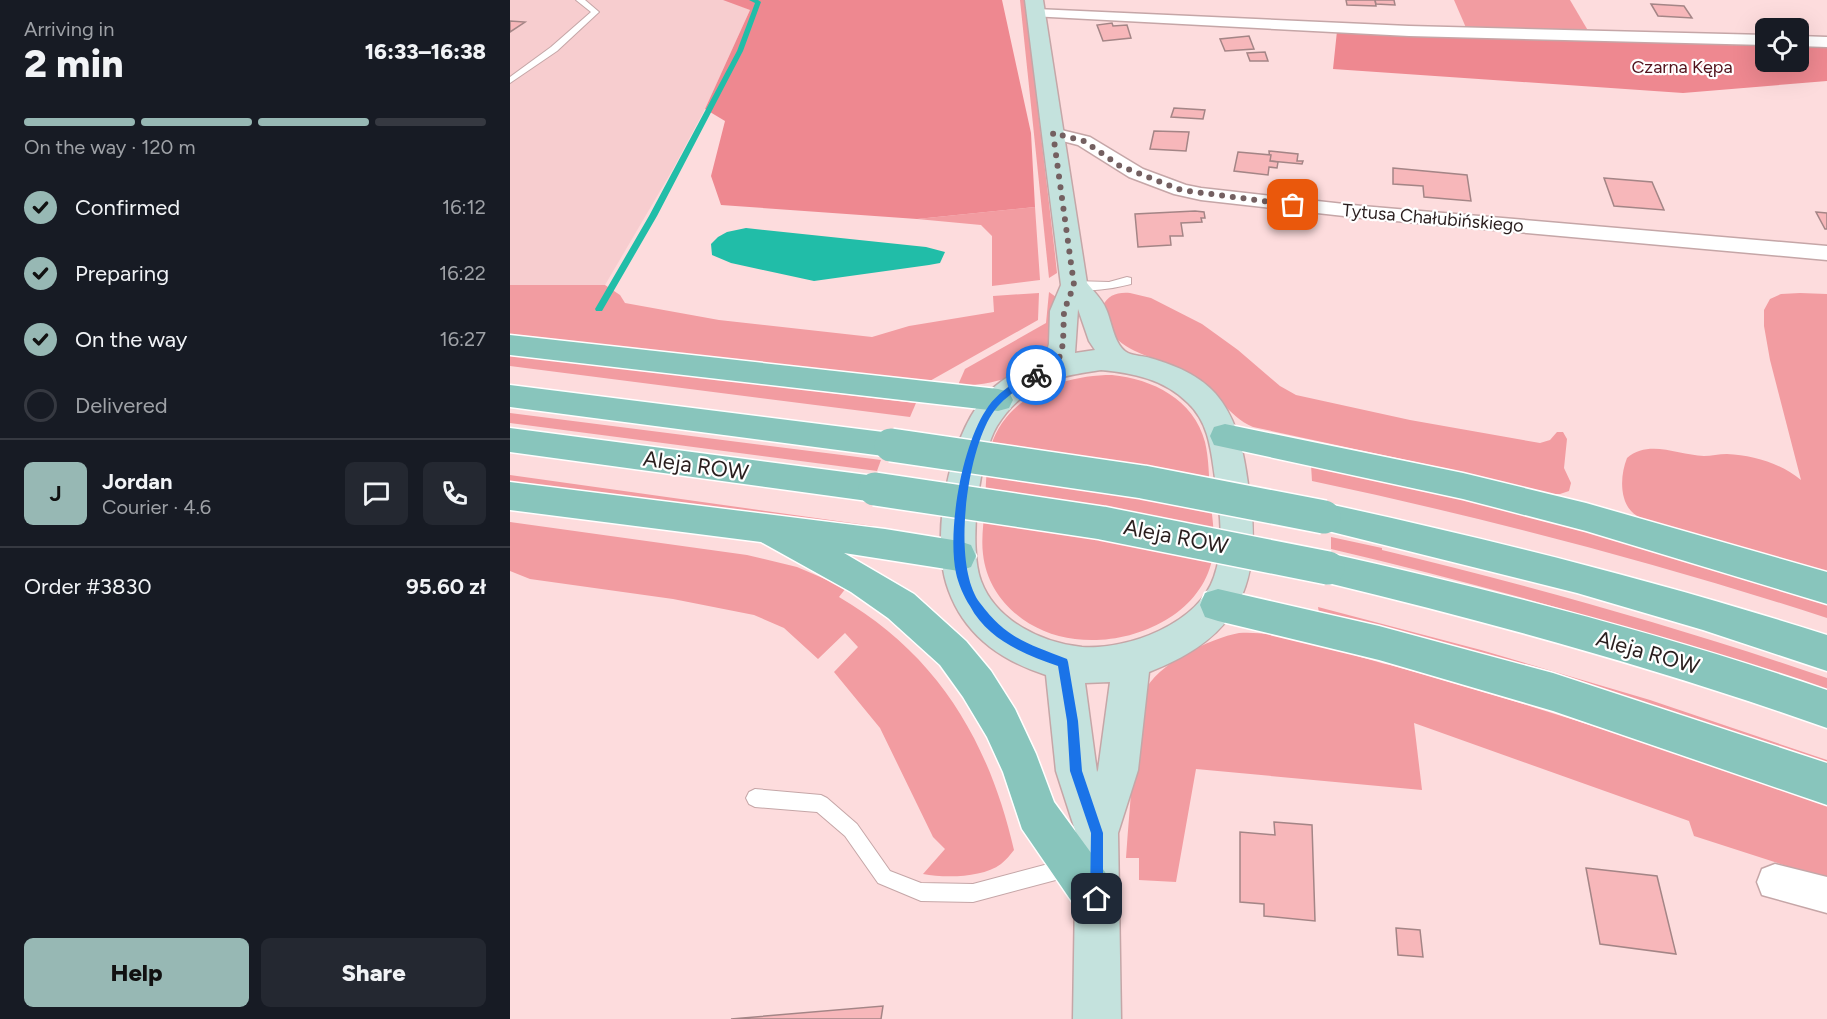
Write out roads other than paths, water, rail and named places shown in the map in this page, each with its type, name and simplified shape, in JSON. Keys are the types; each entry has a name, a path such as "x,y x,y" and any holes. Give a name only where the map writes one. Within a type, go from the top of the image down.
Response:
{"main road":[{"path":"1035,7 1074,285 1064,311 1063,344 1057,366"},
{"path":"1074,285 1092,308 1104,341 1118,360"},
{"path":"510,345 998,400"},
{"path":"1118,360 1150,367 1181,382 1206,402 1218,418 1225,436 1237,541 1234,568 1227,590 1205,620 1190,632 1153,653 1132,661 1100,666 1063,662 1025,650 996,630 974,605 966,590 959,556 961,503 968,463 980,427 998,400 1020,383 1057,366 1086,361 1118,360"},
{"name":"Aleja ROW","path":"510,396 891,445 1143,482 1324,517 1502,557 1611,586 1708,614 1827,653"},
{"path":"1225,436 1452,484 1552,509 1670,540 1827,588"},
{"name":"Aleja ROW","path":"510,440 875,489 1217,543 1328,568 1566,628 1742,680 1827,709"},
{"path":"510,496 959,556"},
{"path":"766,529 863,581 901,606 953,653 977,684 1001,723 1022,768 1037,814 1089,866"},
{"path":"1218,605 1379,643 1553,692 1827,784"},
{"path":"1089,866 1118,770 1132,661"},
{"path":"1063,662 1089,866 1097,1019"}],"street":[{"path":"1035,7 1409,31 1755,40"},
{"path":"1809,41 1827,42"},
{"name":"Tytusa Chałubińskiego","path":"1053,133 1084,141 1136,173 1181,190 1201,194 1421,217 1827,253"},
{"path":"1775,882 1827,895"}],"lane":[{"path":"510,81 554,49 595,12 580,0"},
{"path":"1074,285 1109,286 1127,280"},
{"path":"755,798 821,804 851,830 884,876 921,892 973,892 1089,866"}],"waterway":[{"path":"599,309 653,216 740,51 758,2 752,0"}],"park label":[{"name":"Czarna Kępa","path":"1682,67"}]}
